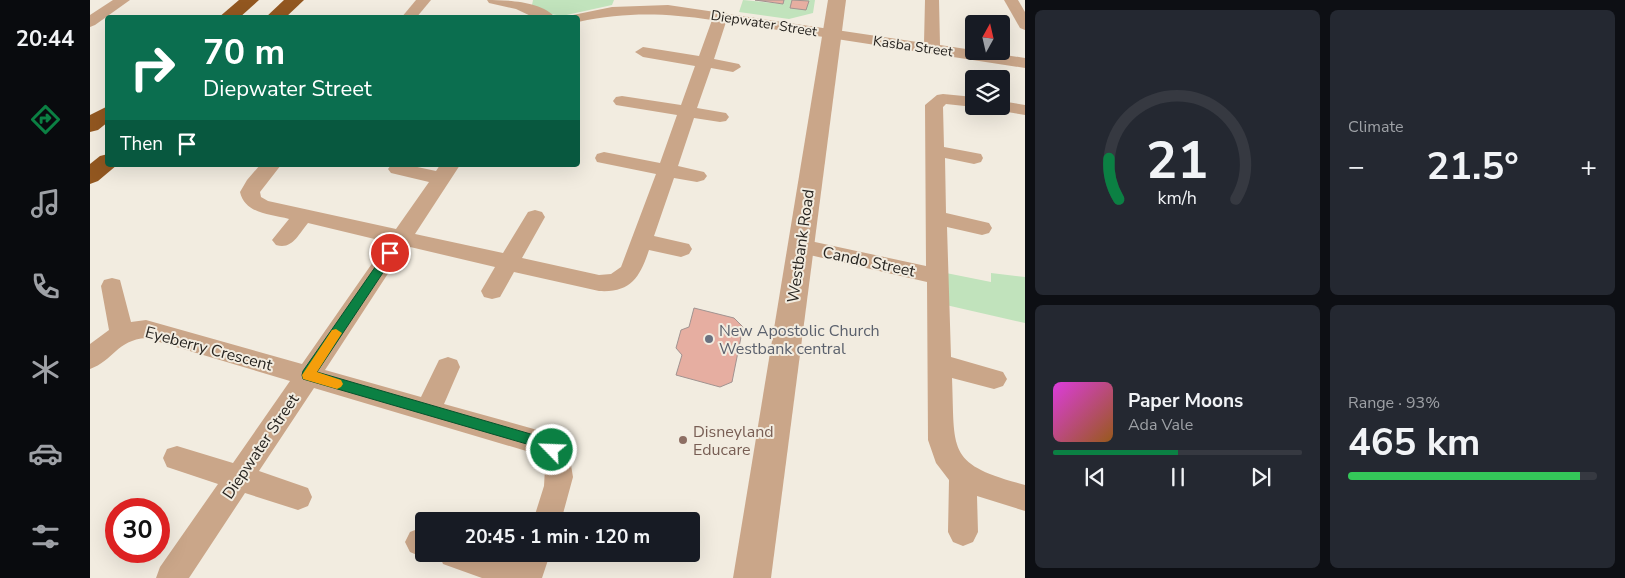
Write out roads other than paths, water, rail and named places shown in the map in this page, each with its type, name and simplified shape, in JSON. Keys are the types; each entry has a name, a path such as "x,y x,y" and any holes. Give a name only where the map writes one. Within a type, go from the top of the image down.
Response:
{"highway":[{"path":"231,15 250,0"},
{"path":"278,15 295,0"},
{"path":"90,125 105,114"},
{"path":"90,176 105,164"}],"street":[{"path":"90,22 123,0"},
{"path":"411,15 424,0"},
{"path":"494,0 521,6 542,15"},
{"name":"Westbank Road","path":"752,578 837,0"},
{"path":"932,0 932,48"},
{"path":"1011,0 1025,25"},
{"name":"Diepwater Street","path":"580,18 612,11 646,8 721,16 831,34"},
{"path":"269,167 251,188 252,200 262,206 594,282 611,284 620,281 631,271 721,16"},
{"name":"Kasba Street","path":"831,34 1025,63"},
{"path":"644,52 733,67"},
{"path":"965,101 944,99 935,103 937,276 942,446 949,461 963,477 1025,498"},
{"path":"622,101 720,117"},
{"path":"1010,108 1025,110"},
{"path":"935,151 974,158"},
{"path":"604,158 697,176"},
{"path":"398,169 446,172"},
{"name":"Diepwater Street","path":"171,578 446,172"},
{"path":"283,240 303,215"},
{"path":"492,291 535,218"},
{"path":"937,218 982,228"},
{"path":"642,241 681,249"},
{"name":"Cando Street","path":"801,246 937,276"},
{"path":"112,286 121,333"},
{"name":"Eyeberry Crescent","path":"90,359 110,339 121,333 146,329 541,442 552,450 560,474 558,488 549,512"},
{"path":"939,364 994,380"},
{"path":"428,410 448,367"},
{"path":"177,458 298,497"},
{"path":"963,477 963,532"},
{"path":"478,562 527,578 532,562"}],"place":[{"name":"New Apostolic Church Westbank central","path":"709,339"},
{"name":"Disneyland Educare","path":"683,440"}]}
